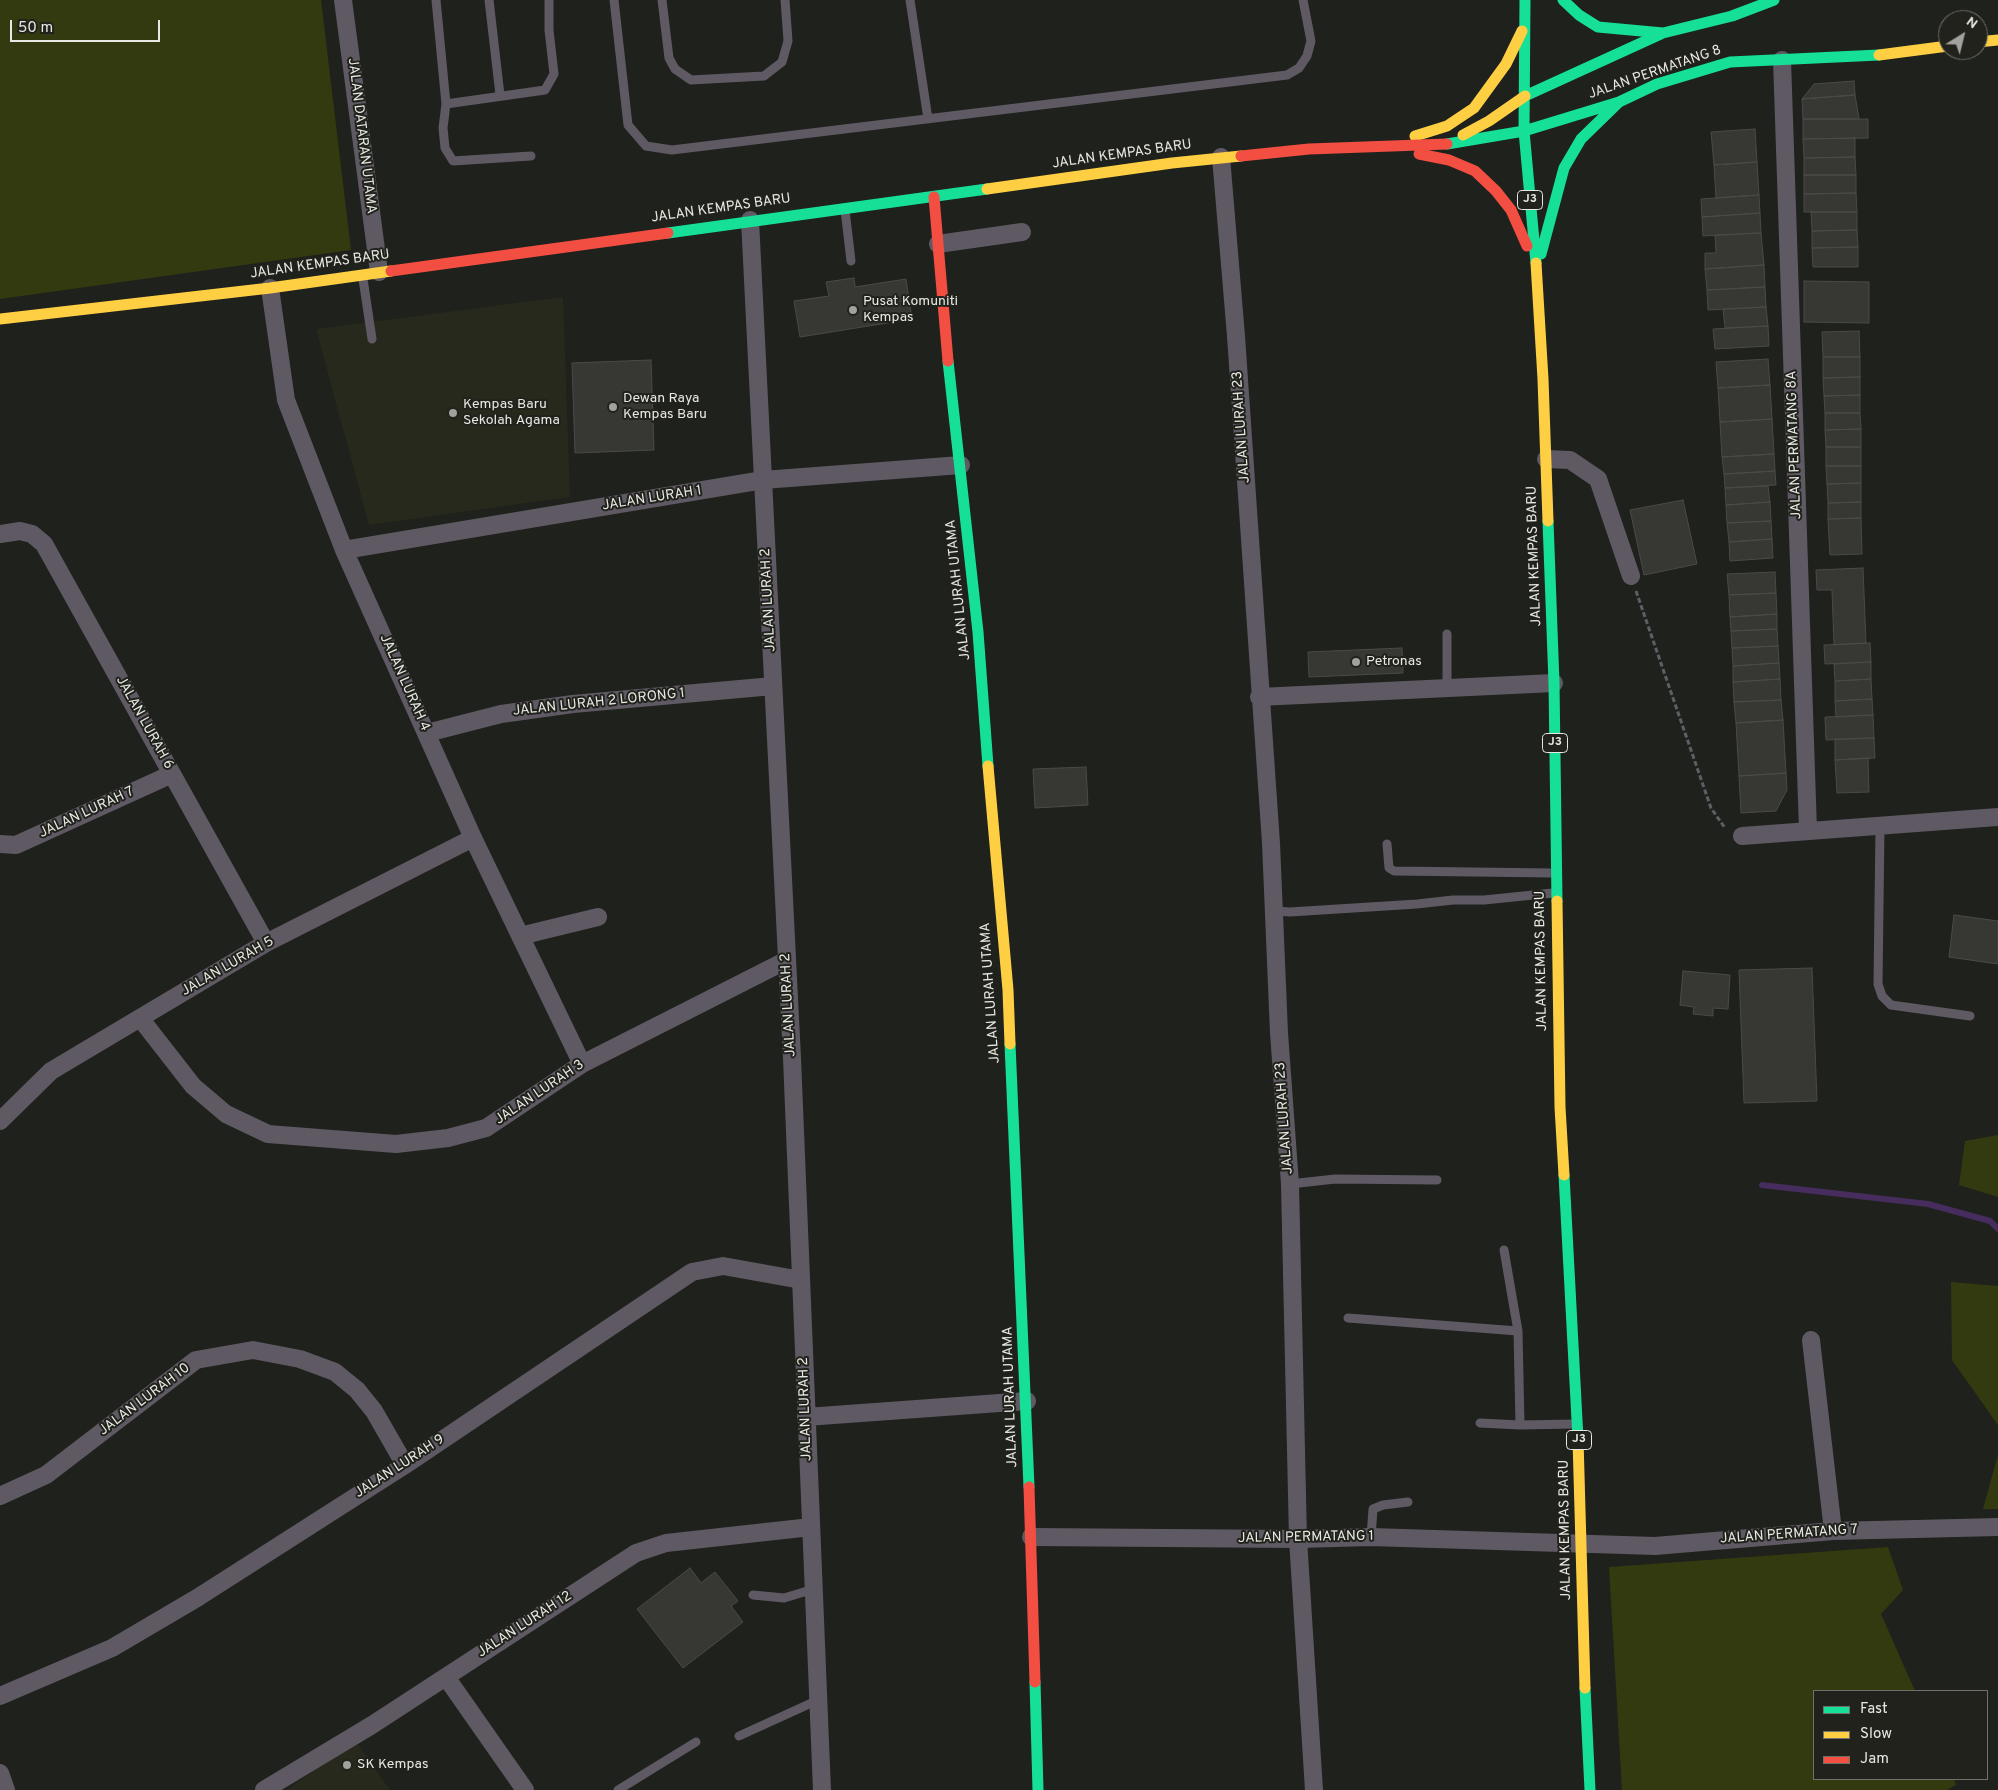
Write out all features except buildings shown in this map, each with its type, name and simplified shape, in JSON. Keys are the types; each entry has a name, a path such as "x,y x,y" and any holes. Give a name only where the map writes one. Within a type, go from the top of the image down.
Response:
{"main road":[{"name":"JALAN KEMPAS BARU","path":"1525,0 1524,131 1536,268 1546,458 1554,683 1560,1107 1578,1424 1590,1790"},
{"path":"1563,0 1579,15 1598,27 1662,34"},
{"path":"1525,96 1662,34 1732,16 1774,0"},
{"path":"1380,147 1447,126 1474,108 1506,64 1525,25"},
{"name":"JALAN PERMATANG 8","path":"1524,131 1619,102 1657,84 1730,62 1871,56 1938,47"},
{"name":"JALAN KEMPAS BARU","path":"1448,144 1489,121 1525,96"},
{"path":"1536,268 1564,168 1581,139 1619,102"},
{"name":"JALAN KEMPAS BARU","path":"0,319 270,288 750,220 934,197 1221,157 1309,149 1448,144 1524,131"},
{"path":"1380,147 1449,160 1476,171 1496,191 1511,210 1536,268"},
{"name":"JALAN LURAH UTAMA","path":"934,197 944,323 978,632 1008,990 1027,1401 1038,1790"}],"street":[{"name":"JALAN DATARAN UTAMA","path":"344,0 371,273"},
{"name":"JALAN PERMATANG 8A","path":"1782,60 1808,830"},
{"name":"JALAN LURAH 23","path":"1221,157 1236,336 1275,910 1279,1033 1290,1184 1298,1539 1314,1790"},
{"name":"JALAN LURAH 2","path":"750,220 792,1058 822,1790"},
{"path":"938,244 1022,232"},
{"name":"JALAN LURAH 4","path":"270,288 286,400 344,550 473,838 582,1064"},
{"path":"1546,458 1570,460 1598,479 1631,576"},
{"name":"JALAN LURAH 1","path":"344,550 763,480 961,465"},
{"name":"JALAN LURAH 6","path":"0,534 20,531 32,534 44,544 266,944"},
{"path":"1260,697 1554,683"},
{"name":"JALAN LURAH 2 LORONG 1","path":"427,733 501,714 573,704 773,686"},
{"name":"JALAN LURAH 7","path":"0,844 16,845 172,774"},
{"path":"1742,836 1998,817"},
{"name":"JALAN LURAH 5","path":"0,1121 51,1071 266,944 473,838"},
{"path":"520,936 598,917"},
{"name":"JALAN LURAH 3","path":"140,1018 193,1086 226,1114 268,1134 396,1144 448,1138 486,1128 582,1064 787,960"},
{"name":"JALAN LURAH 9","path":"0,1696 112,1648 197,1598 405,1465 692,1272 723,1266 801,1280"},
{"path":"1811,1340 1833,1531"},
{"name":"JALAN LURAH 10","path":"0,1496 46,1475 196,1360 253,1350 300,1359 335,1372 357,1390 374,1411 405,1465"},
{"path":"806,1417 1027,1401"},
{"name":"JALAN LURAH 12","path":"264,1790 372,1725 636,1553 666,1543 810,1527"},
{"name":"JALAN PERMATANG 7","path":"1581,1543 1655,1546 1833,1531 1998,1527"},
{"name":"JALAN PERMATANG 1","path":"1031,1537 1298,1539 1371,1537 1581,1543"},
{"path":"446,1677 525,1790"},
{"path":"0,1773 6,1790"}],"lane":[{"path":"436,0 446,104 443,128 444,148 453,161 531,156"},
{"path":"489,0 500,95"},
{"path":"446,104 545,90 551,83 554,74 549,30 549,0"},
{"path":"614,0 628,125 646,146 672,150 1287,75 1299,68 1307,56 1311,41 1303,0"},
{"path":"662,0 669,58 675,69 691,80 764,76 782,62 788,41 785,0"},
{"path":"910,0 928,119"},
{"path":"844,208 851,261"},
{"path":"371,273 372,339"},
{"path":"1447,634 1447,689"},
{"path":"1880,827 1878,984 1882,996 1891,1005 1970,1016"},
{"path":"1387,844 1389,868 1394,870 1556,873"},
{"path":"1275,910 1290,912 1417,904 1463,899 1484,900 1556,892"},
{"path":"1290,1184 1335,1179 1437,1180"},
{"path":"1504,1250 1518,1331 1520,1425"},
{"path":"1348,1318 1518,1331"},
{"path":"1480,1423 1520,1425 1578,1424"},
{"path":"1371,1537 1373,1509 1383,1505 1408,1502"},
{"path":"753,1595 784,1598 814,1589"},
{"path":"739,1736 818,1700"},
{"path":"618,1790 696,1742"}],"path":[{"path":"1631,576 1712,808 1726,830 1742,836"}],"shaded area":[{"name":"Kempas Baru Sekolah Agama","path":"563,297 570,497 369,525 316,329"},
{"name":"SK Kempas","path":"355,1740 390,1790 287,1790"}],"green space":[{"path":"0,0 321,0 351,250 0,299"},
{"path":"1998,1135 1998,1197 1959,1185 1965,1141"},
{"path":"1951,1282 1998,1286 1998,1425 1952,1360"},
{"path":"1998,1455 1998,1509 1983,1509"},
{"path":"1888,1547 1903,1590 1881,1614 1915,1690 1813,1690 1813,1780 1954,1780 1956,1785 1947,1790 1622,1790 1609,1567"}],"waterway":[{"path":"1762,1185 1928,1204 1990,1221 1998,1229"}],"traffic: fast":[{"path":"1525,0 1524,131 1536,263"},
{"path":"1563,0 1579,15 1598,27 1663,33"},
{"path":"1525,96 1663,33 1732,16 1774,0"},
{"path":"1524,131 1619,102 1657,84 1730,62 1879,55"},
{"path":"1541,254 1564,168 1581,139 1619,102"},
{"path":"1447,144 1524,131"},
{"path":"668,233 987,189"},
{"path":"948,361 978,632 988,766"},
{"path":"1548,521 1554,683 1557,901"},
{"path":"1010,1044 1029,1487"},
{"path":"1564,1175 1578,1439"},
{"path":"1035,1682 1038,1790"},
{"path":"1585,1688 1590,1790"}],"traffic: slow":[{"path":"1415,136 1447,126 1474,108 1506,64 1522,31"},
{"path":"1988,41 1998,40"},
{"path":"1879,55 1938,47"},
{"path":"1463,135 1489,121 1525,96"},
{"path":"987,189 1172,163 1241,156"},
{"path":"1536,263 1543,379 1548,521"},
{"path":"0,319 270,288 391,271"},
{"path":"988,766 1008,990 1010,1044"},
{"path":"1557,901 1560,1107 1564,1175"},
{"path":"1578,1439 1585,1688"}],"traffic: jam":[{"path":"1241,156 1309,149 1447,144"},
{"path":"1419,154 1449,160 1475,171 1496,191 1511,210 1527,246"},
{"path":"934,197 948,361"},
{"path":"391,271 668,233"},
{"path":"1029,1487 1035,1682"}],"place":[{"name":"Pusat Komuniti Kempas","path":"853,310"},
{"name":"Dewan Raya Kempas Baru","path":"613,407"},
{"name":"Kempas Baru Sekolah Agama","path":"453,413"},
{"name":"Petronas","path":"1356,662"},
{"name":"SK Kempas","path":"347,1765"}]}
